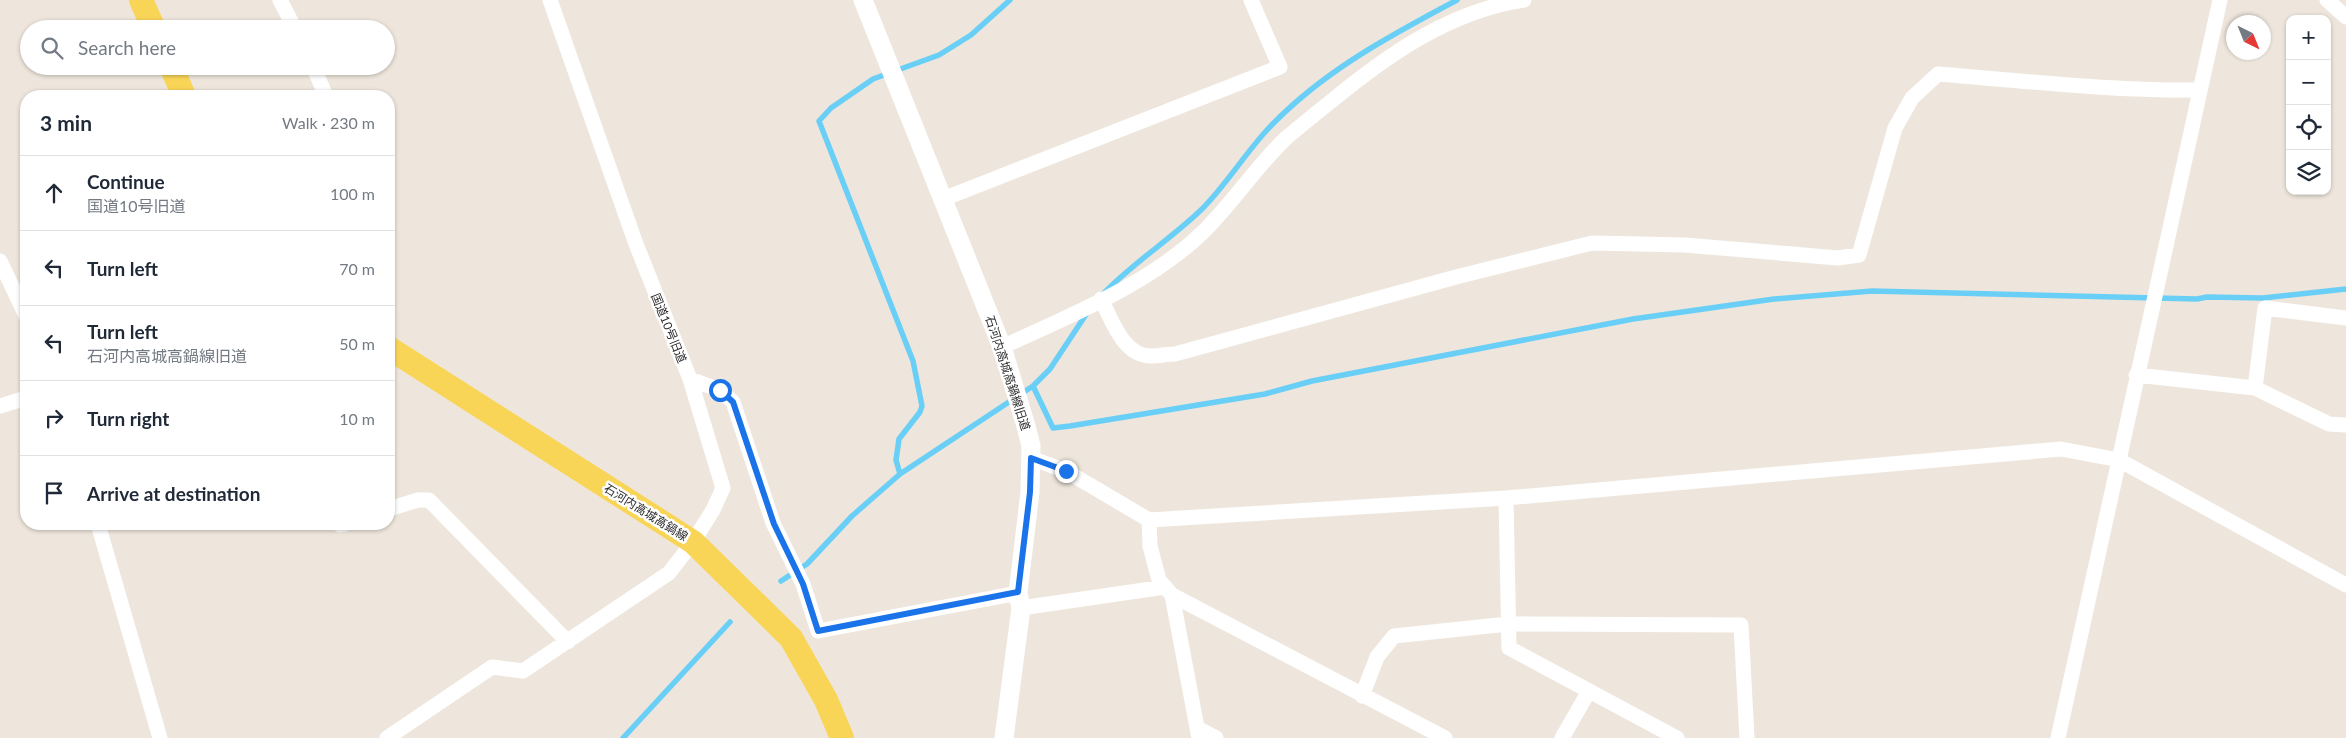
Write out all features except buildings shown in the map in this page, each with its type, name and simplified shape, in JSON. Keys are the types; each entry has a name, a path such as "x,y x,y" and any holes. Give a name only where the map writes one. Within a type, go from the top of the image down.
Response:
{"main road":[{"path":"140,0 150,20"},
{"path":"174,75 181,90"},
{"name":"石河内高城高鍋線","path":"395,352 693,542 791,638 826,700 842,738"}],"street":[{"path":"280,0 290,20"},
{"name":"国道10号旧道","path":"550,0 636,244 690,379 720,390 733,402 774,524 803,584 818,631 1020,600"},
{"name":"石河内高城高鍋線旧道","path":"863,0 1002,347 1031,446 1030,492 1004,738"},
{"path":"943,199 1280,67 1250,0"},
{"path":"1002,347 1154,271 1202,233 1284,140 1372,67 1437,27 1502,2 1524,0"},
{"path":"2058,738 2136,375 2220,0"},
{"path":"2327,0 2346,17"},
{"path":"1101,299 1127,347 1138,353 1150,356 1175,354 1456,277 1592,243 1685,245 1838,258 1859,255 1895,128 1912,98 1938,74 2057,84 2200,90"},
{"path":"317,75 323,90"},
{"path":"0,261 20,303"},
{"path":"2255,388 2265,308 2346,318"},
{"path":"2136,375 2255,388 2330,424 2346,425"},
{"path":"387,738 492,667 523,671 669,573 693,542 713,510 723,488 690,379"},
{"path":"0,406 20,400"},
{"path":"1031,458 1066,471 1150,520 1506,498 2061,449 2119,460 2346,586"},
{"path":"1506,498 1509,648 1677,738"},
{"path":"395,507 418,500 429,500 568,642"},
{"path":"1150,520 1150,546 1159,580 1169,591 1362,696 1445,738"},
{"path":"100,530 160,738"},
{"path":"1020,600 1169,591"},
{"path":"1169,591 1198,733 1216,738"},
{"path":"1362,696 1377,656 1394,636 1508,624 1742,625 1748,738"},
{"path":"1562,738 1589,691"}],"waterway":[{"path":"900,474 896,460 899,439 920,412 922,406 913,361 819,121 831,108 873,79 939,55 971,35 1010,0"},
{"path":"1104,293 1202,209 1267,130 1309,91 1356,57 1406,27 1457,0"},
{"path":"1033,386 1053,428 1265,394 1312,381 1633,319 1774,299 1872,291 2197,299 2207,297 2263,298 2346,289"},
{"path":"781,581 807,564 852,516 900,474 1033,386 1050,369 1087,313"},
{"path":"623,738 730,622"}],"route":[{"path":"720,390 733,402 774,524 803,584 818,631 1018,592 1030,492 1031,458 1066,471"}]}
